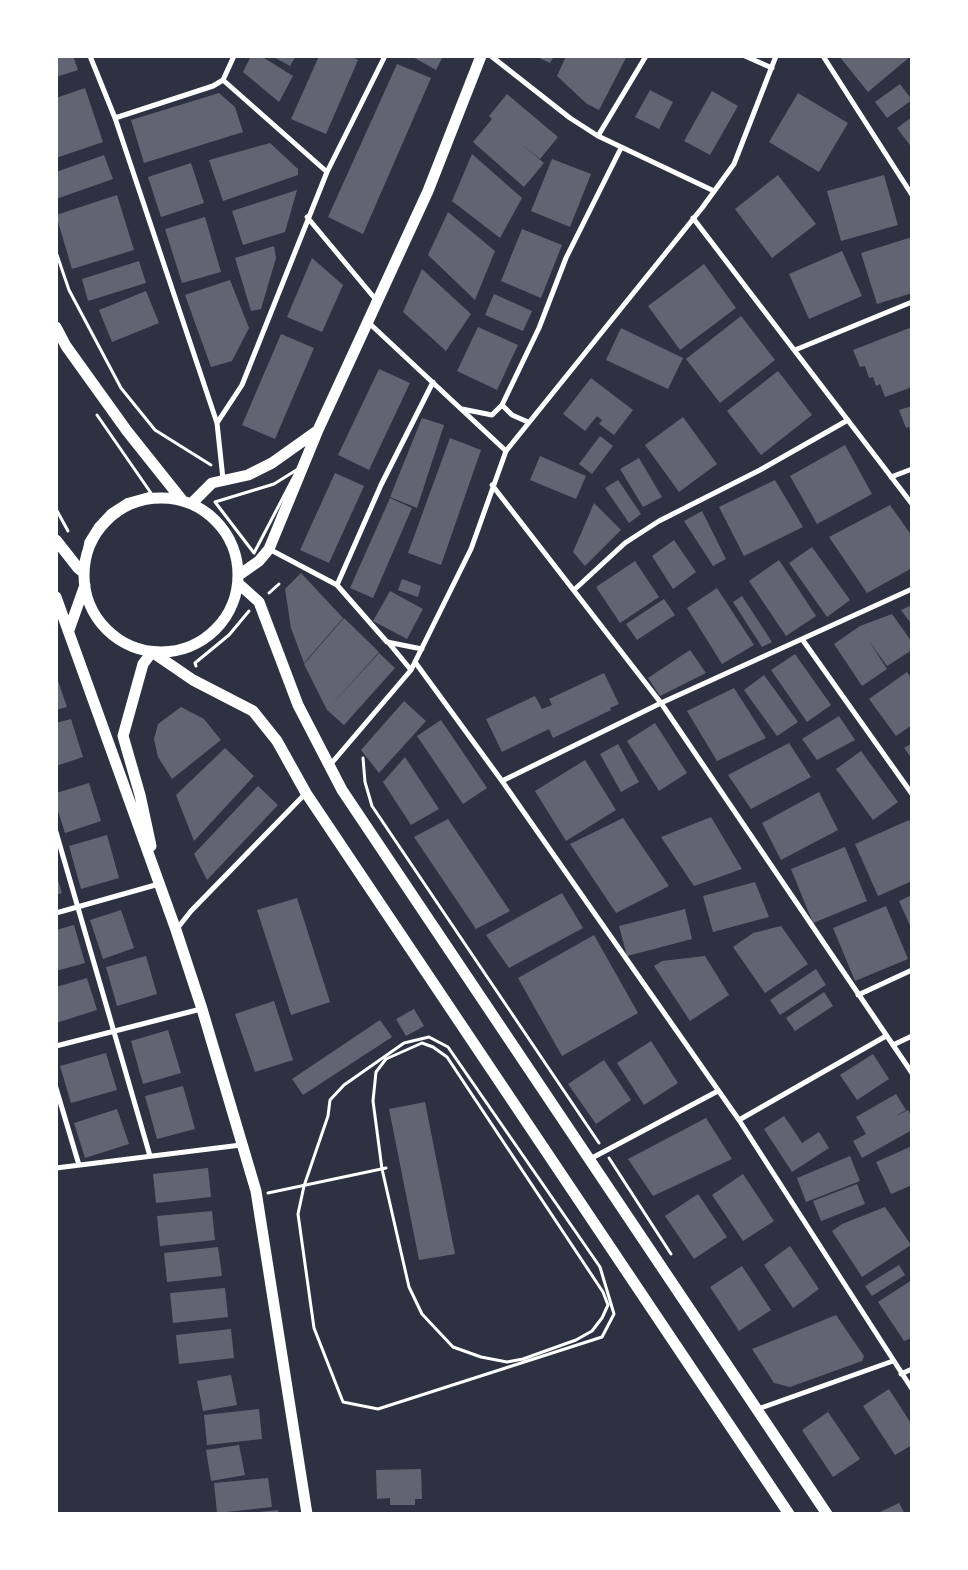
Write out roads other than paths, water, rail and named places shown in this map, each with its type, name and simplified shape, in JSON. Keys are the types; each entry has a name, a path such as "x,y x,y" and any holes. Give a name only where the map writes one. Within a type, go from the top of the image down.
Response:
{"main road":[{"path":"239,579 259,561 269,548 318,430 428,191 481,56"},
{"path":"56,327 66,346 127,431 187,502 214,518 231,540 237,557 239,579 234,604 224,621 209,636 185,648 172,652 152,652"},
{"path":"318,430 272,463 248,475 223,479 212,483 187,502 156,498 143,499 124,507 108,518 95,534 87,553 84,573 89,601 107,630 120,640 152,652 193,680 253,711 277,741 306,793 789,1514"},
{"path":"56,540 84,573"},
{"path":"239,579 259,602 298,705 359,815 827,1514"},
{"path":"69,630 85,585"},
{"path":"56,597 176,930 202,1009 256,1191 307,1514"},
{"path":"152,652 143,664 123,736 140,795 160,884"}],"street":[{"path":"90,56 116,118 217,423 223,479"},
{"path":"116,118 213,86 223,80 234,56"},
{"path":"217,423 242,385 307,217 327,172 385,56"},
{"path":"491,56 570,118 598,136 714,191"},
{"path":"598,136 646,56"},
{"path":"745,56 772,68"},
{"path":"330,765 411,670 471,549 492,485 506,451 734,164 776,56"},
{"path":"823,56 912,195"},
{"path":"223,80 327,172"},
{"path":"461,408 492,415 502,404 539,328 566,258 622,148"},
{"path":"307,217 377,302"},
{"path":"693,218 912,504"},
{"path":"795,350 912,302"},
{"path":"368,322 506,451"},
{"path":"337,585 381,485 434,382"},
{"path":"502,404 512,415 528,422"},
{"path":"574,590 625,543 658,520 760,470 848,420"},
{"path":"891,477 912,469"},
{"path":"492,485 661,704 912,1073"},
{"path":"269,548 337,585 411,670"},
{"path":"502,781 661,704 912,589"},
{"path":"802,639 912,794"},
{"path":"387,642 422,649"},
{"path":"415,662 502,781 739,1120 912,1389"},
{"path":"176,930 191,911 306,793"},
{"path":"56,832 150,1156"},
{"path":"56,913 160,884"},
{"path":"858,995 912,970"},
{"path":"56,1046 202,1009"},
{"path":"739,1120 886,1036"},
{"path":"893,1046 912,1036"},
{"path":"56,1088 79,1165"},
{"path":"590,1159 718,1091"},
{"path":"56,1168 242,1144"},
{"path":"758,1409 893,1361"},
{"path":"901,1374 912,1369"}],"lane":[{"path":"268,1193 384,1169"}]}
